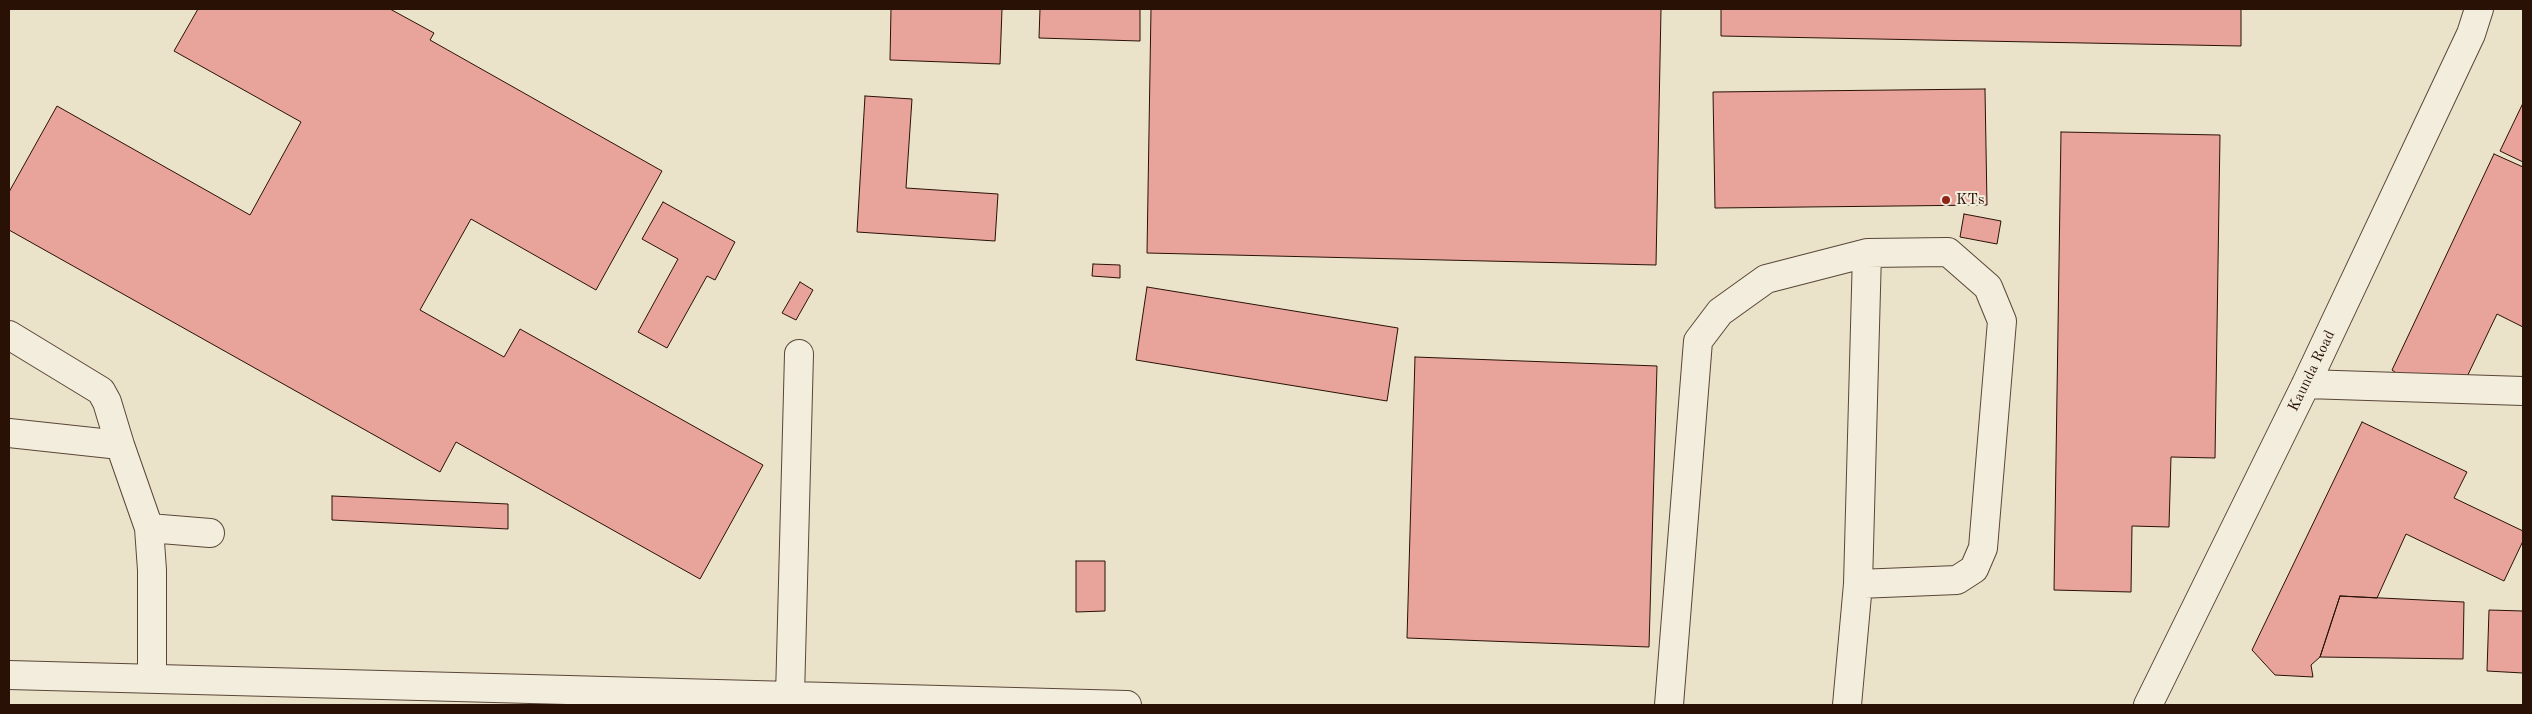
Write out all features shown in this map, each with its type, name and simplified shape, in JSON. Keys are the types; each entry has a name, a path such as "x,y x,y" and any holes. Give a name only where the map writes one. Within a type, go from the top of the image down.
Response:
{"street":[{"path":"2462,9 2471,34"},
{"name":"Kaunda Road","path":"2148,705 2306,384 2471,34 2479,9"},
{"path":"1669,705 1698,341 1720,312 1766,279 1867,253 1948,252 1988,287 2002,321 1983,548 1974,569 1957,580 1858,584"},
{"path":"1847,705 1858,584 1867,253"},
{"path":"9,335 101,391 107,402 149,528 152,570 152,679"},
{"path":"790,696 800,354"},
{"path":"2306,384 2523,392"},
{"path":"9,433 120,445"},
{"path":"149,528 210,533"},
{"path":"9,675 1127,705"}],"building":[{"path":"198,9 390,9 434,33 430,40 662,171 596,290 471,219 420,310 504,357 520,329 763,465 700,579 456,442 440,472 9,230 9,192 57,106 250,215 301,122 174,51"},
{"path":"891,9 1002,9 1000,64 890,60"},
{"path":"1040,9 1140,9 1140,41 1039,38"},
{"path":"1151,9 1661,9 1656,265 1147,253"},
{"path":"1721,9 2241,9 2241,46 1721,36"},
{"path":"1985,89 1987,205 1715,208 1713,92"},
{"path":"865,96 912,99 906,188 998,194 995,241 857,232"},
{"path":"2523,103 2523,162 2500,151"},
{"path":"2061,132 2220,135 2215,458 2171,457 2169,527 2132,526 2131,592 2054,590"},
{"path":"2494,154 2523,167 2523,327 2497,314 2464,383 2405,379 2392,370"},
{"path":"663,202 735,242 715,280 707,276 667,348 638,332 678,259 642,239"},
{"path":"1964,214 2001,221 1997,244 1960,237"},
{"path":"1093,264 1120,265 1120,278 1092,276"},
{"path":"800,282 813,290 796,320 782,313"},
{"path":"1147,287 1398,328 1387,401 1136,360"},
{"path":"1415,357 1657,366 1649,647 1407,638"},
{"path":"2362,422 2467,472 2454,498 2523,531 2523,541 2504,581 2406,534 2377,598 2340,596 2320,657 2311,665 2313,677 2275,675 2252,650"},
{"path":"332,496 508,504 508,529 332,520"},
{"path":"1076,561 1105,561 1105,611 1076,612"},
{"path":"2340,596 2464,602 2463,659 2320,657"},
{"path":"2489,610 2523,611 2523,673 2487,671"}],"place":[{"name":"KTs","path":"1946,200"}]}
